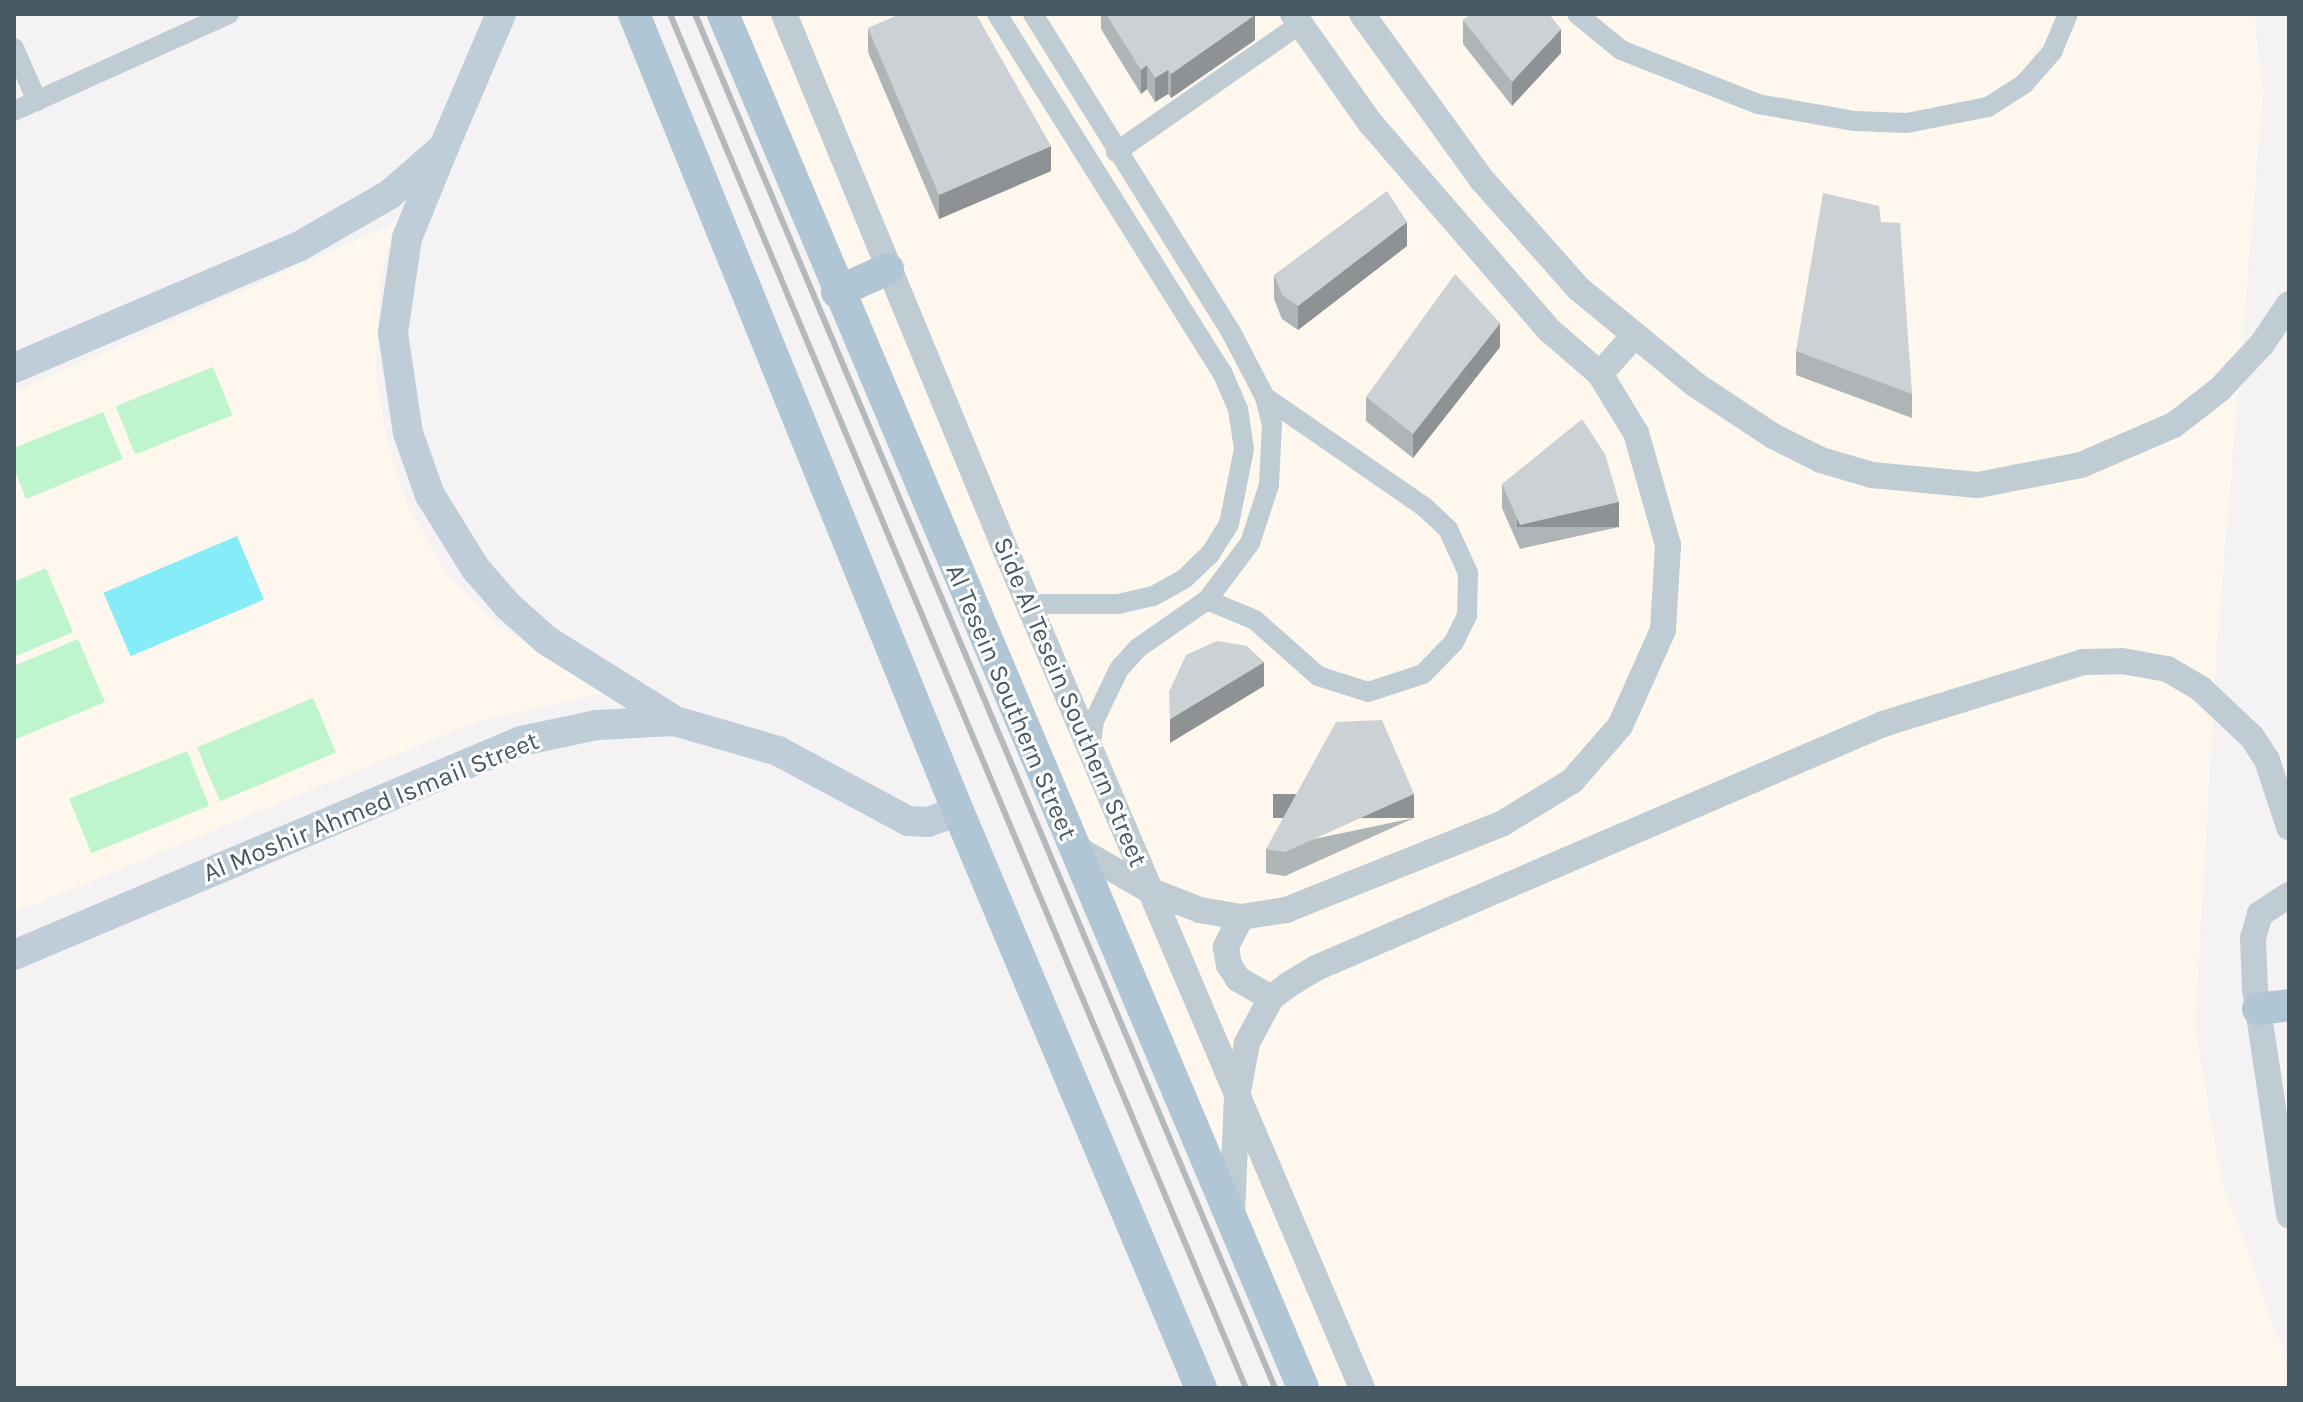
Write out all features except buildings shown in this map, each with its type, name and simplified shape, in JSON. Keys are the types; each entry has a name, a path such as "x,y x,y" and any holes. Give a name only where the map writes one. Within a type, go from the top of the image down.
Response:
{"main road":[{"path":"501,14 415,213 397,281 393,333 408,433 430,495 475,568 508,606 546,640 675,721"},
{"path":"634,14 958,811 1201,1388"},
{"name":"Al Tesein Southern Street","path":"723,14 837,292 1303,1388"},
{"path":"14,368 310,241 390,194 444,147"},
{"path":"390,194 407,197 415,213"},
{"path":"837,292 888,269"},
{"path":"597,725 616,709 618,688"},
{"name":"Al Moshir Ahmed Ismail Street","path":"14,955 521,741 597,725 675,721 778,751 908,821 928,822 958,811"}],"street":[{"path":"14,111 229,14"},
{"name":"Side Al Tesein Southern Street","path":"784,14 1028,604 1362,1388"},
{"path":"997,14 1149,263 1222,372 1238,409 1244,449 1229,524 1210,554 1184,579 1153,596 1118,604 1028,604"},
{"path":"1033,14 1176,244 1265,397 1272,454 1263,514 1250,543 1207,600 1138,648 1119,669 1104,694 1090,750"},
{"path":"1362,14 1428,109 1529,236 1633,337 1762,429 1821,460 1924,484 1978,485 2081,465 2174,425 2220,389 2262,344 2289,304"},
{"path":"1577,14 1621,50 1758,104 1854,121 1907,123 1988,107 2024,84 2052,52 2068,14"},
{"path":"1071,845 1149,890 1200,910 1241,917 1286,910 1503,823 1572,781 1620,726 1663,630 1668,545 1636,433 1600,374 1549,330 1371,124 1296,19 1116,152"},
{"path":"14,48 37,101"},
{"path":"1149,263 1176,244"},
{"path":"1600,374 1633,337"},
{"path":"1207,600 1255,620 1318,676 1368,692 1423,674 1454,642 1467,615 1465,561 1442,522 1265,397"},
{"path":"1232,1215 1237,1097 1247,1043 1271,998 1316,968 1883,724 2083,662 2159,667 2201,689 2242,726 2267,760 2289,827"},
{"path":"2289,895 2260,914 2253,938 2273,1007 2289,1215"},
{"path":"1241,917 1226,947 1229,965 1238,979 1271,998"}],"shaded area":[{"path":"740,14 2254,14 2263,93 2217,648 2195,1028 2221,1177 2289,1369 2289,1388 1317,1388"},
{"path":"395,223 380,278 376,372 386,437 408,506 447,574 499,625 605,693 475,722 14,913 14,392"}],"green space":[{"path":"213,367 232,415 135,455 116,406"},
{"path":"103,412 123,459 26,499 14,468 14,448"},
{"path":"46,568 73,632 14,657 14,582"},
{"path":"78,639 105,702 14,740 14,666"},
{"path":"313,698 336,752 220,802 197,747"},
{"path":"187,751 209,806 91,853 69,799"}],"water":[{"path":"237,536 264,600 130,656 104,593"}],"railway":[{"path":"670,14 1246,1388"},
{"path":"695,14 1275,1388"}]}
